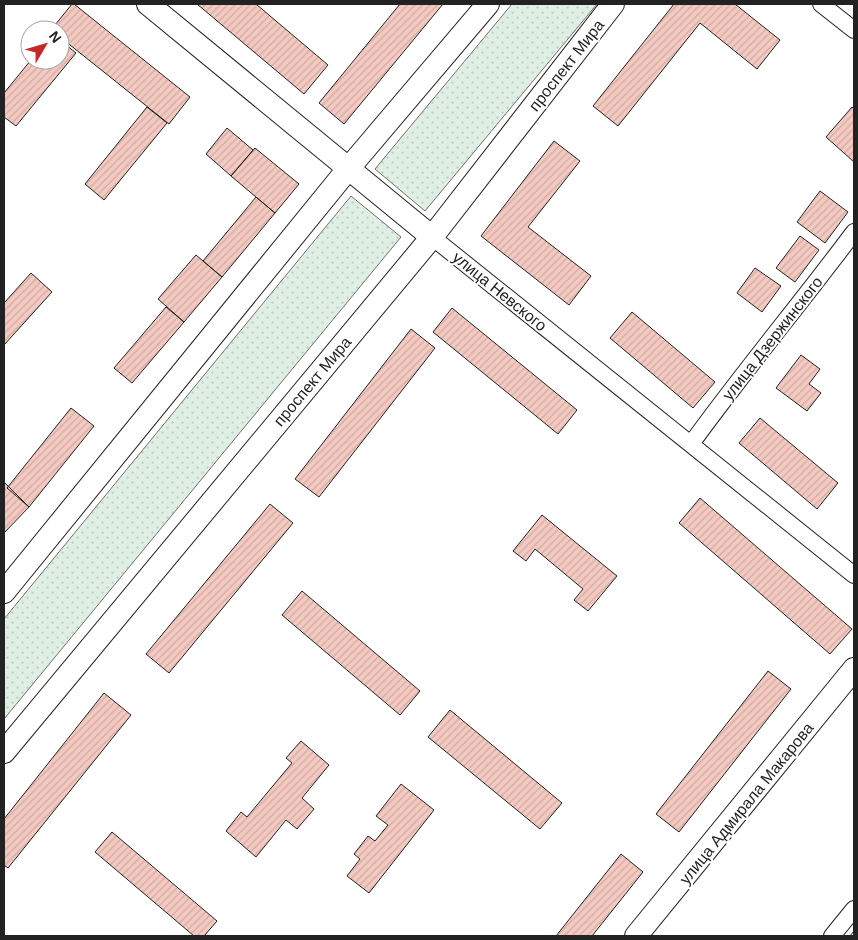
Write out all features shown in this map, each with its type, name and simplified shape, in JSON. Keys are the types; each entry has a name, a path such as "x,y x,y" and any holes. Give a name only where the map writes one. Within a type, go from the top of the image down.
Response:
{"main road":[{"name":"улица Невского","path":"148,4 432,236"},
{"path":"4,592 348,169 488,4"},
{"name":"проспект Мира","path":"4,752 432,236 613,4"},
{"name":"улица Адмирала Макарова","path":"636,936 854,670"}],"street":[{"path":"821,4 854,30"},
{"name":"улица Дзержинского","path":"691,444 729,392 798,307 854,232"},
{"name":"улица Невского","path":"432,236 854,575"},
{"path":"832,936 854,908"}],"green space":[{"path":"512,4 597,4 425,211 375,169"},
{"path":"351,196 401,237 4,719 4,619"}],"building":[{"path":"74,4 190,97 169,124 70,45 70,20 59,20"},
{"path":"197,4 256,4 328,65 304,94"},
{"path":"400,4 443,4 344,124 319,103"},
{"path":"674,4 735,4 780,40 757,69 700,23 618,126 593,106"},
{"path":"70,48 76,53 70,60"},
{"path":"23,70 62,70 16,126 4,117 4,93"},
{"path":"147,107 167,123 104,200 85,184"},
{"path":"852,107 854,109 854,162 826,137"},
{"path":"227,128 253,150 231,176 206,154"},
{"path":"554,141 580,161 528,227 591,276 569,305 481,236"},
{"path":"255,148 299,184 275,213 231,176"},
{"path":"820,191 848,212 825,243 797,222"},
{"path":"256,197 275,213 222,277 203,261"},
{"path":"800,236 819,250 795,282 776,268"},
{"path":"196,255 222,277 184,322 158,299"},
{"path":"755,268 781,286 762,312 737,293"},
{"path":"31,273 52,292 4,345 4,303"},
{"path":"166,307 184,322 132,383 114,368"},
{"path":"452,308 577,410 558,434 433,332"},
{"path":"632,312 715,382 693,408 610,338"},
{"path":"411,329 435,348 319,497 295,479"},
{"path":"801,355 820,369 809,384 821,393 807,411 776,388"},
{"path":"71,408 94,426 29,507 7,488"},
{"path":"760,418 838,483 817,509 739,443"},
{"path":"4,482 29,507 4,533"},
{"path":"700,498 852,629 830,654 679,523"},
{"path":"270,504 293,523 169,673 146,654"},
{"path":"542,515 617,576 588,611 574,600 583,589 535,549 526,561 513,551"},
{"path":"302,591 420,691 400,715 282,615"},
{"path":"768,671 791,689 679,832 656,814"},
{"path":"104,693 131,715 8,868 4,865 4,819"},
{"path":"450,710 562,803 540,829 428,737"},
{"path":"301,741 329,765 302,798 314,809 297,829 286,820 256,857 226,831 241,812 247,817 292,763 286,758"},
{"path":"401,784 434,810 369,893 347,876 360,859 354,854 368,836 375,841 388,825 376,816"},
{"path":"112,832 217,921 204,936 194,936 95,852"},
{"path":"621,854 643,872 592,936 556,936"}],"fence":[{"path":"850,936 854,931"}]}
